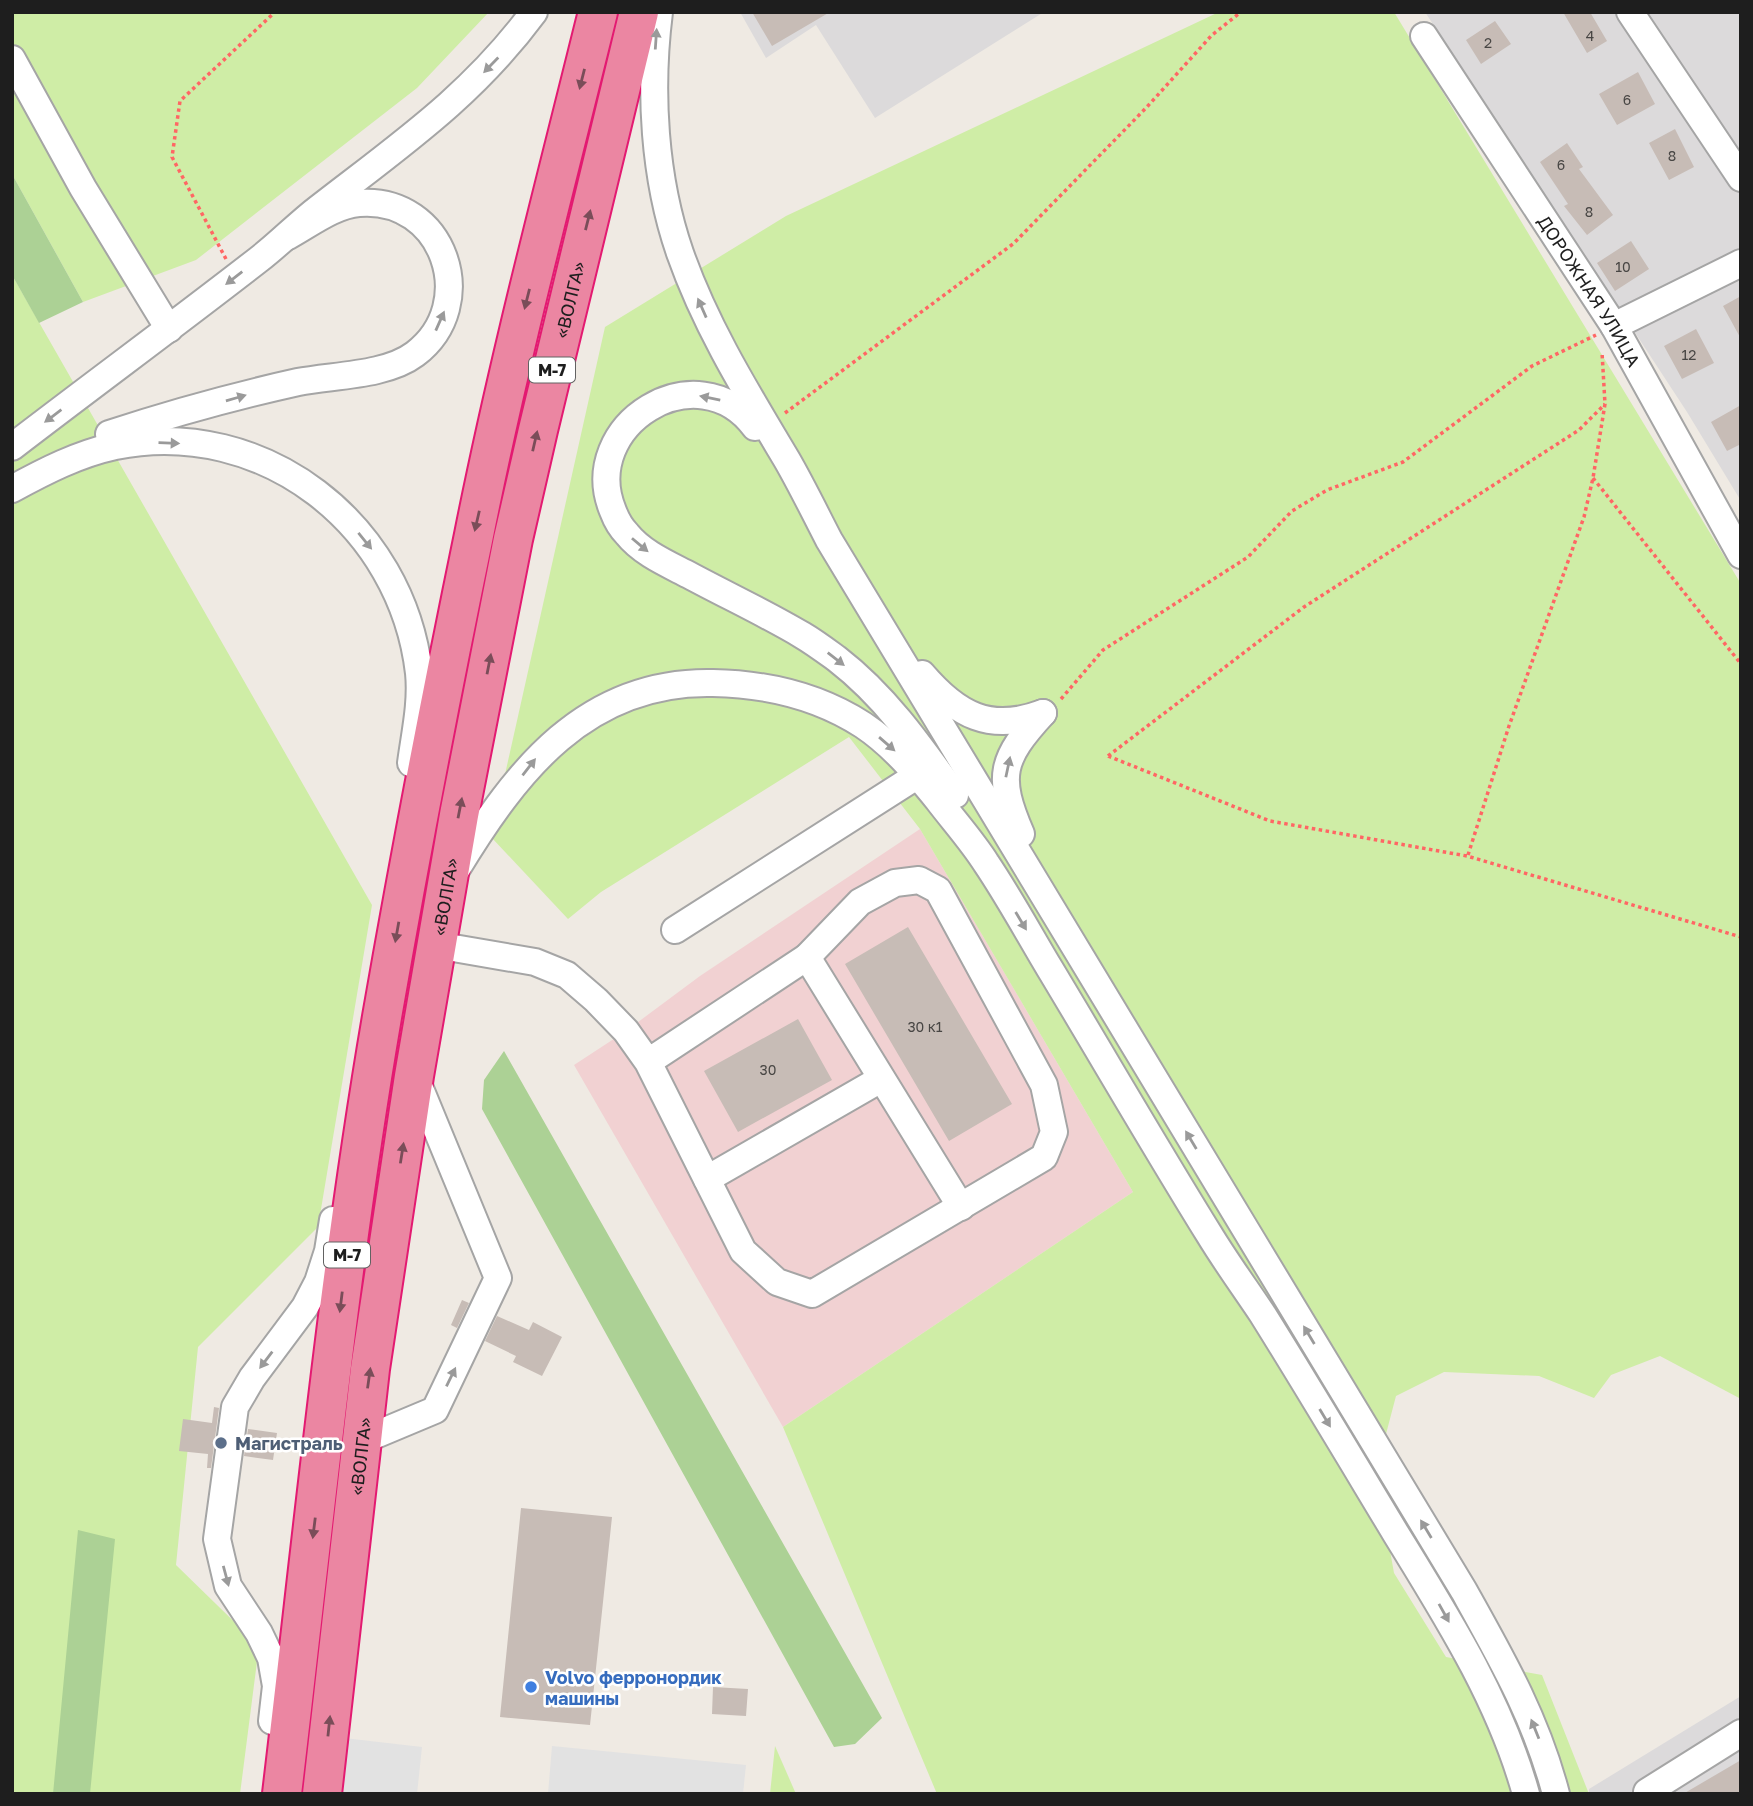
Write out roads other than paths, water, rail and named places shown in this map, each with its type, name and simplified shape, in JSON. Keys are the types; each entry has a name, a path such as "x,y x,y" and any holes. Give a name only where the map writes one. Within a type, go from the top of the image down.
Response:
{"highway":[{"name":"«ВОЛГА»","path":"282,1794 347,1253 381,1022 474,532 598,12"},
{"name":"«ВОЛГА»","path":"322,1794 361,1441 386,1258 458,815 516,526 639,12"}],"street":[{"path":"12,447 169,329 288,236 315,211 405,144 451,105 497,59 534,12"},
{"path":"659,12 655,53 659,160 679,252 706,316 743,388 829,540 1491,1639 1529,1714 1546,1756 1556,1794"},
{"path":"1630,12 1741,178"},
{"name":"ДОРОЖНАЯ УЛИЦА","path":"1424,36 1608,330 1741,555"},
{"path":"12,59 83,188 169,329"},
{"path":"12,481 21,473 58,454 114,433 246,395 394,365 429,342 440,326 447,304 448,270 443,252 433,234 416,218 399,208 380,203 357,203 338,208 288,236"},
{"path":"1608,330 1741,263"},
{"path":"829,540 778,468 753,425 734,406 713,397 690,394 666,399 642,412 625,428 612,448 607,469 607,489 613,512 627,534 650,554 804,636 839,661 872,691 909,732 956,797 986,863"},
{"path":"12,489 61,463 115,446 143,442 193,444 227,449 260,460 299,479 352,524 388,573 410,629 419,674 419,703 406,794 406,884"},
{"path":"882,628 942,697 961,711 981,719 1003,721 1023,720 1043,713 1012,752 1006,769 1005,787 1009,805 1059,922"},
{"path":"448,883 477,835 539,755 592,713 618,700 653,688 689,682 736,683 779,689 830,707 864,726 891,746 918,775 986,863 1211,1236 1264,1317 1438,1602 1486,1687 1518,1766 1526,1794"},
{"path":"675,930 918,775"},
{"path":"436,945 535,962 568,975 596,1000 626,1031 648,1062 743,1251 777,1282 812,1294 1044,1157 1054,1132 1044,1085 938,890 919,880 895,883 860,902 807,957 648,1062"},
{"path":"807,957 961,1207"},
{"path":"266,1794 276,1686 271,1658 229,1586 217,1539 235,1406 252,1378 305,1307 318,1282 328,1251 344,1152 381,1022"},
{"path":"361,1441 435,1410 498,1278 415,1076"},
{"path":"707,1179 881,1079"},
{"path":"1648,1794 1647,1792 1741,1733"}],"place":[{"name":"Магистраль","path":"221,1443"},
{"name":"Volvo ферронордик машины","path":"531,1687"}]}
